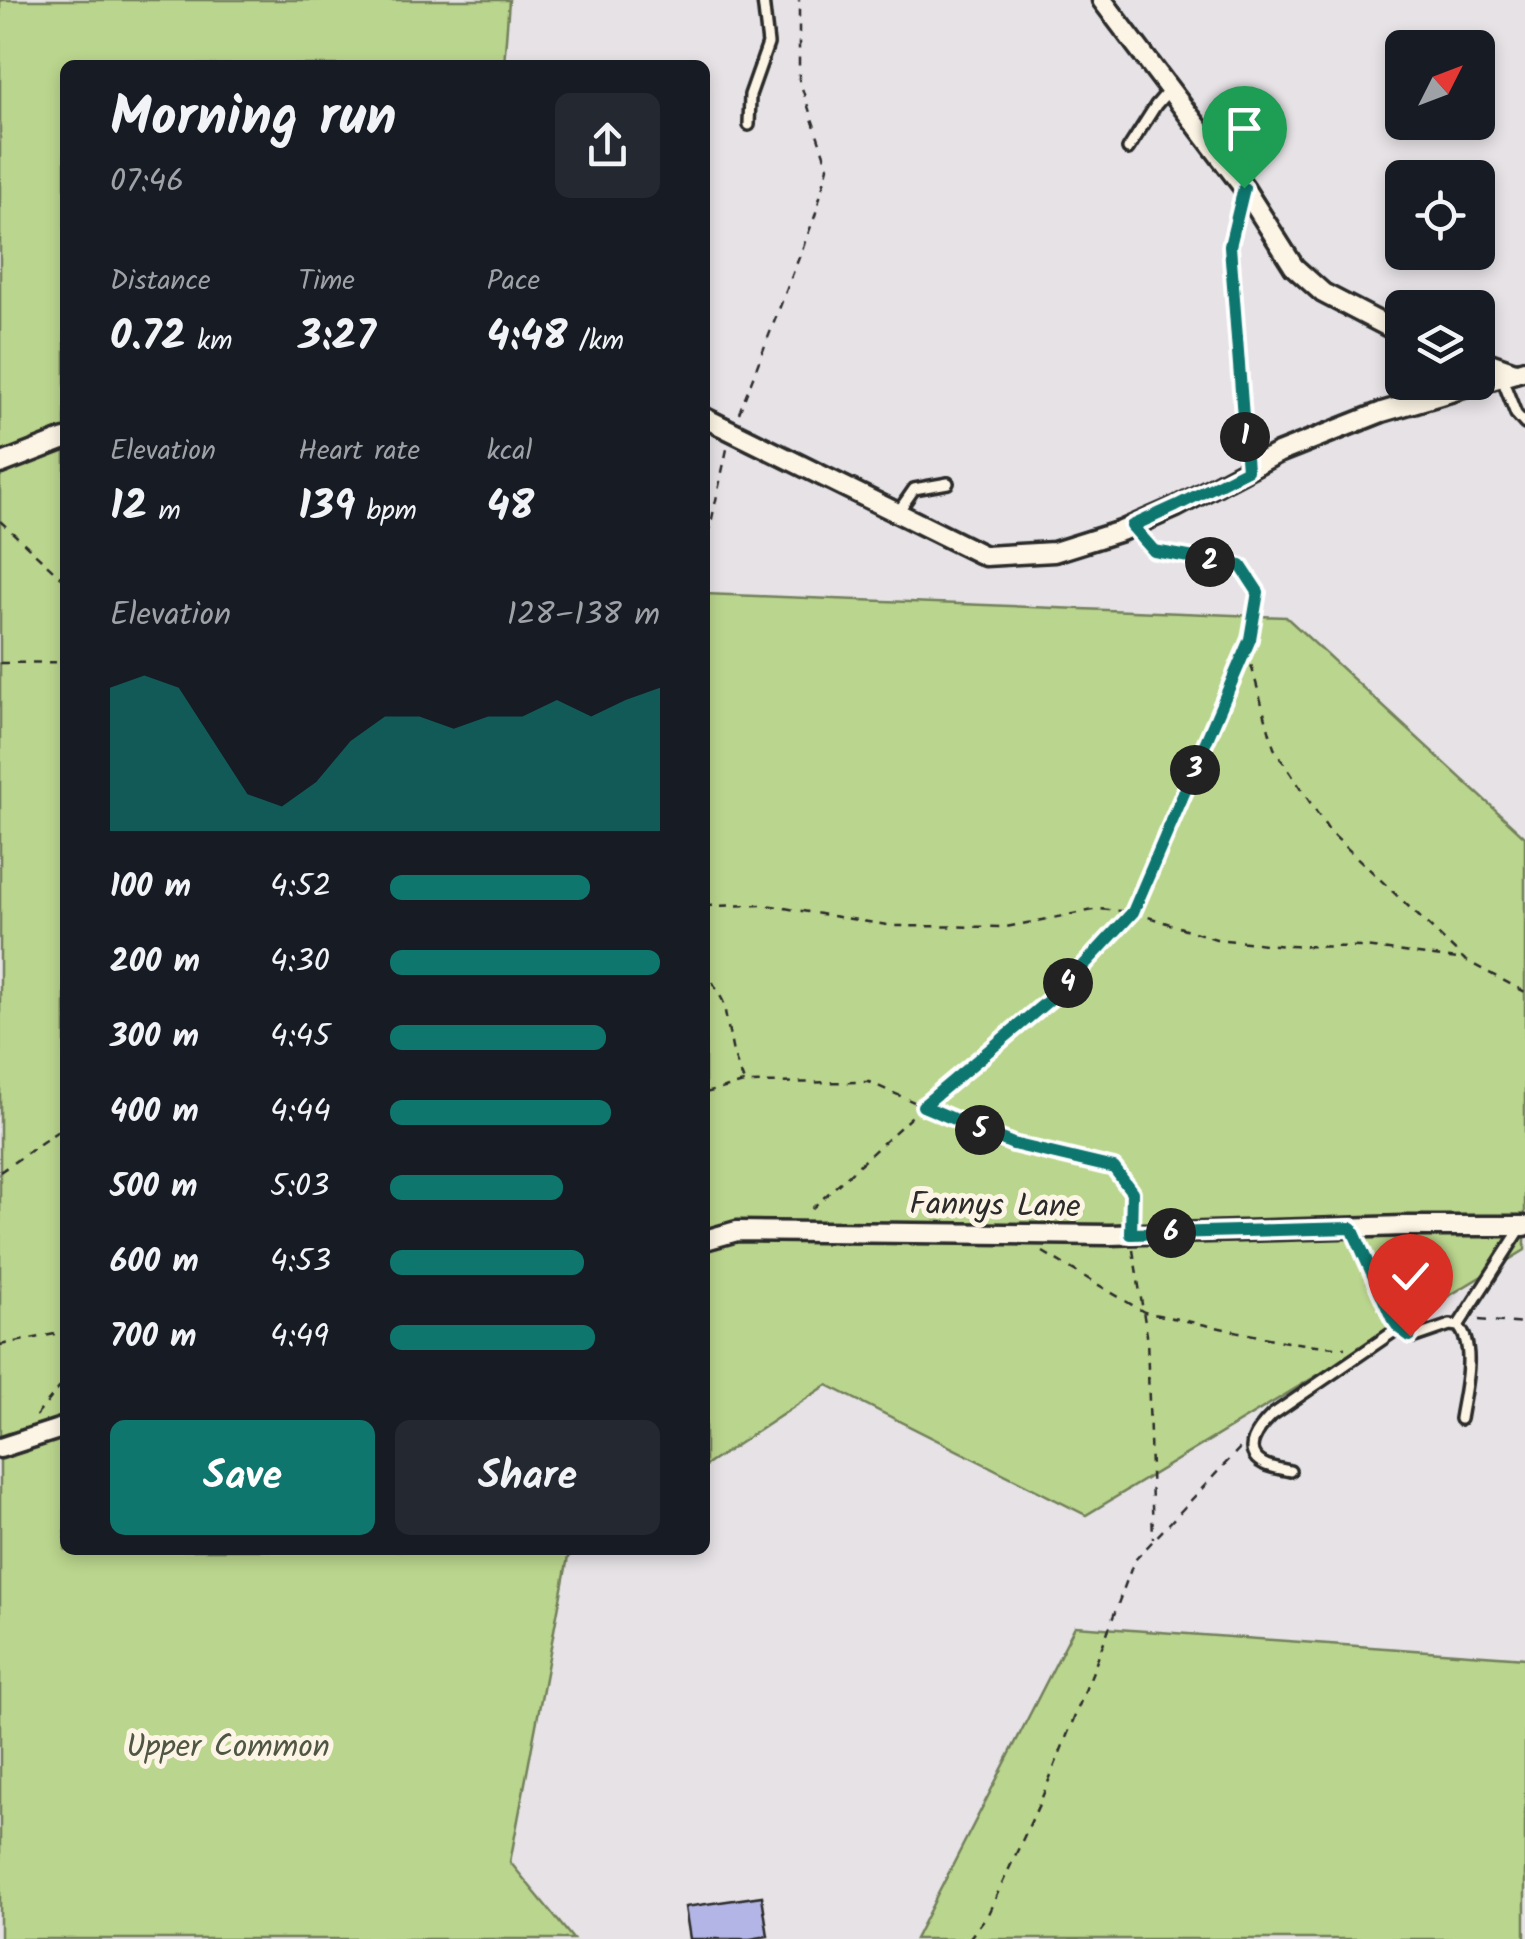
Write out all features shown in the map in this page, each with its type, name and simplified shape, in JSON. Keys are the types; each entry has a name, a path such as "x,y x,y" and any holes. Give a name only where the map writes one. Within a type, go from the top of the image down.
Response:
{"street":[{"path":"1102,0 1244,188 1294,267 1323,294 1385,325"},
{"path":"710,421 985,556 1054,552 1132,526 1278,454 1382,412 1514,373"},
{"path":"0,464 60,441"},
{"name":"Fannys Lane","path":"710,1239 737,1231 1131,1234 1524,1226"},
{"path":"7,1445 60,1429"}],"lane":[{"path":"750,125 750,95 768,44 763,0"},
{"path":"1128,149 1170,89"},
{"path":"1514,373 1516,414 1525,424"},
{"path":"897,514 914,489 948,483"},
{"path":"1132,526 1154,551 1241,566"},
{"path":"1352,1228 1384,1303 1399,1328 1416,1337 1460,1322 1524,1226"},
{"path":"1460,1322 1468,1341 1460,1419"},
{"path":"1290,1471 1264,1464 1254,1455 1252,1442 1256,1430 1272,1414 1399,1328"}],"path":[{"path":"710,528 731,432 815,216 828,167 800,80 799,0"},
{"path":"1244,188 1230,246 1247,470"},
{"path":"0,521 60,577"},
{"path":"786,1232 923,1106 1061,990 1133,912 1250,639 1258,592 1241,566"},
{"path":"1247,648 1274,748 1330,831 1465,960 1525,992"},
{"path":"0,662 60,662"},
{"path":"710,906 766,904 893,926 1006,927 1099,909 1133,912 1216,939 1286,946 1365,947 1465,960"},
{"path":"710,977 723,1002 732,1053 744,1083"},
{"path":"710,1092 744,1083 869,1082 1013,1144 1114,1168 1132,1192 1131,1234 1147,1336 1153,1539"},
{"path":"0,1172 60,1130"},
{"path":"1044,1254 1144,1312 1288,1342 1366,1350"},
{"path":"1460,1322 1525,1324"},
{"path":"0,1345 60,1333"},
{"path":"7,1445 60,1387"},
{"path":"969,1939 988,1914 1041,1800 1134,1560 1254,1436"}],"green space":[{"name":"Upper Common","path":"0,0 509,0 504,60 60,60 60,1555 571,1555 510,1862 573,1939 0,1939"},
{"path":"710,594 1286,617 1525,837 1525,1250 1086,1515 827,1385 710,1463"},
{"path":"1075,1626 1525,1658 1525,1939 915,1939"}],"building":[{"path":"762,1896 768,1936 690,1939 685,1907"}],"route":[{"path":"1244,188 1230,246 1247,470 1132,526 1154,551 1241,566 1258,592 1250,639 1133,912 1061,990 923,1106 1013,1144 1114,1168 1132,1192 1131,1234 1352,1228 1392,1318 1410,1336"}]}
